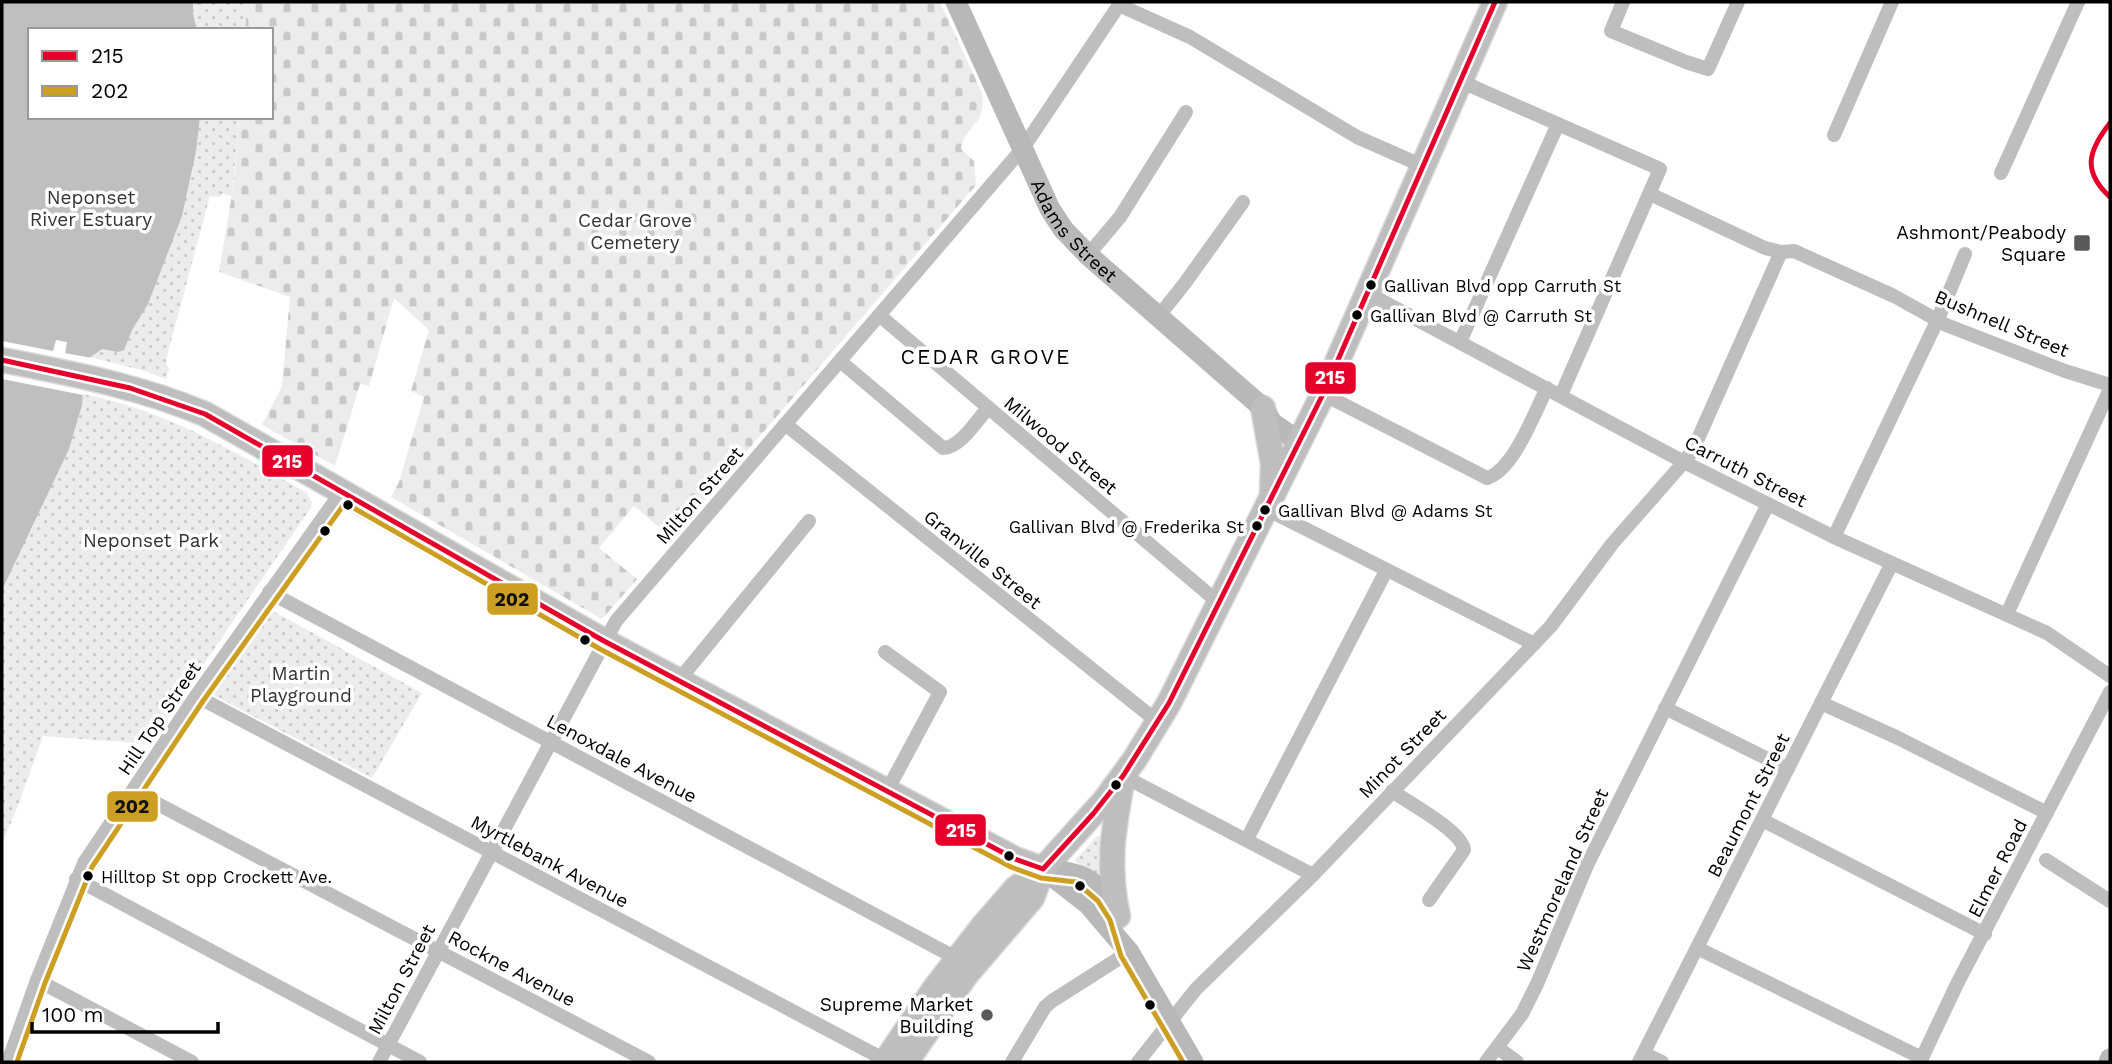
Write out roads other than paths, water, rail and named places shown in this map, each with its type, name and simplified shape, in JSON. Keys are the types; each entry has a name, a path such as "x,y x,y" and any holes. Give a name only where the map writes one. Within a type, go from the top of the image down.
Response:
{"highway":[{"path":"891,1062 956,958 1016,888 1043,869 1093,814 1123,776 1158,722 1323,394 1495,2"},
{"path":"2,360 142,390 205,414 604,641 1015,859 1043,869"},
{"path":"1263,408 1273,464 1269,503"},
{"path":"1118,916 1111,856 1123,776"},
{"path":"891,1062 1032,898 1043,869"}],"main road":[{"name":"Adams Street","path":"956,2 1056,219 1071,239 1263,408 1272,423 1303,434"},
{"path":"1043,869 1080,874 1105,895 1118,916 1129,952"},
{"path":"1043,869 1088,904 1129,952 1193,1062"}],"street":[{"path":"1623,2 1611,31 1708,69 1738,2"},
{"path":"1834,135 1892,2"},
{"path":"2000,173 2078,2"},
{"name":"Milton Street","path":"379,1062 604,641 621,615 1023,148 1120,3"},
{"path":"1120,3 1190,37 1357,137 1423,166"},
{"path":"1460,80 1660,169 1562,395"},
{"path":"1088,255 1120,217 1186,112"},
{"path":"1460,342 1558,124"},
{"name":"Bushnell Street","path":"1650,194 1765,248 1782,252 1794,251 1894,296 1958,329 2110,387"},
{"path":"1158,317 1243,202"},
{"name":"Minot Street","path":"1138,1062 1196,989 1313,875 1534,644 1612,544 1684,462 1693,450 1782,252"},
{"path":"1834,537 1938,319 1965,254"},
{"name":"Carruth Street","path":"1367,293 1684,462 1891,565 2047,633 2110,676"},
{"name":"Milwood Street","path":"879,315 1219,603"},
{"path":"840,361 943,448 950,448 956,443 988,408"},
{"path":"2007,614 2110,387"},
{"path":"1323,394 1487,478 1503,467 1518,447 1547,388"},
{"name":"Granville Street","path":"785,424 1158,722"},
{"name":"Hill Top Street","path":"8,1062 76,879 97,842 196,696 342,491"},
{"path":"1269,503 1387,571 1534,644"},
{"name":"Westmoreland Street","path":"1486,1062 1522,1014 1588,863 1768,504"},
{"path":"679,680 809,522"},
{"name":"Beaumont Street","path":"1642,1058 1891,565"},
{"path":"1247,839 1387,571"},
{"name":"Lenoxdale Avenue","path":"270,592 956,958"},
{"path":"885,652 940,692 887,791"},
{"name":"Elmer Road","path":"1921,1060 1958,982 2110,692"},
{"name":"Myrtlebank Avenue","path":"196,696 891,1062"},
{"path":"1821,703 1896,737 2047,813"},
{"path":"1665,708 1788,769"},
{"path":"1123,776 1313,875"},
{"name":"Rockne Avenue","path":"133,791 649,1062"},
{"path":"1392,792 1455,834 1464,846 1464,850 1429,900"},
{"path":"1762,820 1985,933"},
{"path":"2046,860 2110,901"},
{"path":"76,879 421,1062"},
{"path":"1697,948 1921,1060"},
{"path":"1012,1062 1045,1007 1129,952"},
{"path":"37,980 192,1062"},
{"path":"1498,1048 1517,1062"},
{"path":"1642,1058 1662,1062"}],"place":[{"name":"Ashmont/Peabody Square","path":"2082,243"},
{"name":"Gallivan Blvd opp Carruth St","path":"1371,285"},
{"name":"Gallivan Blvd @ Carruth St","path":"1357,315"},
{"name":"Gallivan Blvd @ Adams St","path":"1265,510"},
{"name":"Gallivan Blvd @ Frederika St","path":"1257,526"},
{"name":"Hilltop St opp Crockett Ave.","path":"88,876"},
{"name":"Supreme Market Building","path":"987,1015"}],"district":[{"name":"CEDAR GROVE","path":"986,357"}],"park label":[{"name":"Neponset River Estuary","path":"91,208"},
{"name":"Cedar Grove Cemetery","path":"635,231"},
{"name":"Neponset Park","path":"151,540"},
{"name":"Martin Playground","path":"301,684"}]}
